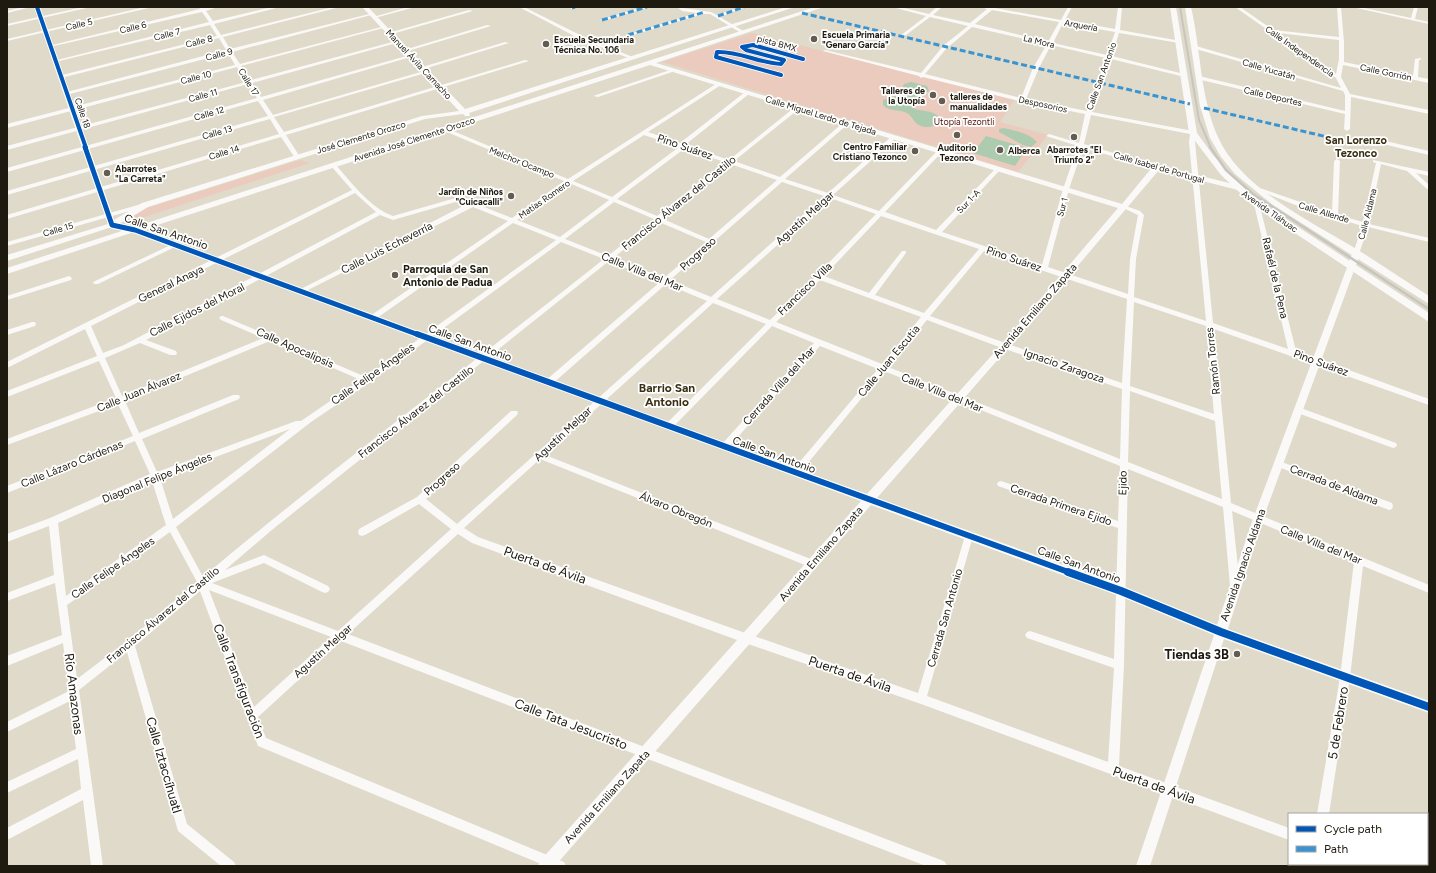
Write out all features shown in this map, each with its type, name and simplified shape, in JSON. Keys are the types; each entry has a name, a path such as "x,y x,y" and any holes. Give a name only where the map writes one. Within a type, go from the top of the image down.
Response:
{"main road":[{"name":"Avenida Tláhuac","path":"1173,7 1194,133 1196,138 1219,169 1257,204 1429,318"},
{"name":"Avenida Tláhuac","path":"1188,7 1205,111 1214,138 1234,166 1258,189 1286,205 1356,254 1429,301"},
{"path":"1183,63 1190,62 1197,65"}],"street":[{"path":"7,12 29,7"},
{"name":"Calle 18","path":"37,7 112,225"},
{"path":"7,25 89,7"},
{"name":"Calle 5","path":"7,40 151,7"},
{"name":"Calle 6","path":"50,46 202,8 216,7"},
{"name":"Calle 7","path":"55,61 278,7"},
{"name":"Calle 8","path":"61,76 338,7"},
{"name":"Manuel Ávila Camacho","path":"367,7 472,120"},
{"name":"Calle 9","path":"66,93 230,51 413,7"},
{"path":"521,7 582,38 633,58"},
{"path":"602,20 647,7"},
{"path":"679,7 684,10 705,12 718,16 743,32"},
{"path":"718,16 744,7"},
{"name":"Avenida José Clemente Orozco","path":"464,112 792,7"},
{"name":"La Mora","path":"894,7 1185,75"},
{"path":"902,37 940,7"},
{"name":"Arquería","path":"982,7 1179,42"},
{"path":"1023,100 1048,43 1070,7"},
{"name":"Calle San Antonio","path":"1081,145 1088,114 1109,57 1116,32 1120,7"},
{"name":"Calle Independencia","path":"1237,7 1338,77 1346,92 1348,113 1347,129"},
{"path":"1338,77 1343,63 1339,7"},
{"path":"1354,7 1429,23"},
{"path":"1413,19 1416,7"},
{"name":"Calle 17","path":"202,8 297,157"},
{"name":"Avenida José Clemente Orozco","path":"7,271 815,8"},
{"path":"919,75 945,47 992,8"},
{"path":"390,33 471,11"},
{"path":"628,36 705,12"},
{"path":"406,50 489,26"},
{"name":"Calle 10","path":"7,126 385,27"},
{"path":"1271,31 1341,39"},
{"name":"Calle 11","path":"7,148 398,42"},
{"name":"Calle 13","path":"7,193 271,116 424,70 507,43"},
{"name":"Calle Yucatán","path":"1194,47 1346,92 1429,112"},
{"name":"Desposorios","path":"825,52 1023,100 1088,114 1194,133"},
{"name":"Calle 12","path":"7,170 412,56"},
{"name":"Calle Miguel Lerdo de Tejada","path":"633,58 1124,207"},
{"path":"1415,78 1417,59 1420,59"},
{"name":"Calle 14","path":"7,217 527,61"},
{"name":"Calle Gorrión","path":"1343,63 1429,81"},
{"path":"596,96 675,70"},
{"name":"Calle Deportes","path":"1199,78 1348,113"},
{"name":"Matías Romero","path":"372,318 569,181 719,84"},
{"name":"Calle Felipe Ángeles","path":"62,604 171,526 308,420 367,380 614,200 747,93"},
{"name":"José Clemente Orozco","path":"297,157 424,117 457,105"},
{"name":"Francisco Álvarez del Castillo","path":"7,727 74,691 270,526 483,359 797,108"},
{"name":"José Clemente Orozco","path":"424,117 464,112"},
{"name":"Progreso","path":"548,383 666,282 846,123"},
{"name":"Melchor Ocampo","path":"444,129 711,242"},
{"name":"Pino Suárez","path":"644,133 1293,353 1429,402"},
{"name":"Ramón Torres","path":"1194,133 1192,142 1195,177 1235,589"},
{"name":"Calle Isabel de Portugal","path":"1049,136 1157,167 1238,188"},
{"name":"Agustín Melgar","path":"252,715 711,300 894,137"},
{"path":"1372,140 1429,153"},
{"name":"Sur 1","path":"1044,269 1066,189 1081,145"},
{"name":"Francisco Villa","path":"669,426 819,277 940,151"},
{"path":"108,214 145,205 297,157"},
{"path":"1335,215 1337,160"},
{"name":"Calle Aldama","path":"1351,265 1366,224 1377,161 1408,169"},
{"path":"333,165 356,190 380,212"},
{"name":"Avenida Emiliano Zapata","path":"547,864 748,639 1005,346 1157,167"},
{"name":"Sur 1-A","path":"938,232 998,169"},
{"path":"1408,169 1429,174"},
{"path":"1408,169 1429,188"},
{"name":"General Anaya","path":"7,366 356,190"},
{"name":"Calle Villa del Mar","path":"380,212 387,217 394,218 455,199 473,204 1123,464 1429,589"},
{"name":"Calle Luis Echeverría","path":"300,292 473,204"},
{"name":"Rafaél de la Pena","path":"1257,204 1293,353"},
{"path":"7,258 112,225 145,205"},
{"name":"Calle Allende","path":"1286,205 1335,215 1429,240"},
{"name":"Ejido","path":"1113,770 1119,665 1123,464 1130,298 1133,259 1140,215 1138,212 1124,207"},
{"name":"Calle Ejidos del Moral","path":"7,394 140,340 261,277 380,212"},
{"name":"Calle 15","path":"7,244 108,214"},
{"name":"Calle San Antonio","path":"112,225 135,230 548,383 1121,591 1221,632 1429,707"},
{"path":"96,282 175,245"},
{"name":"Calle Juan Escutia","path":"795,473 983,248"},
{"path":"871,295 904,252"},
{"name":"Avenida Ignacio Aldama","path":"1143,866 1258,519 1351,265"},
{"name":"Ignacio Zaragoza","path":"819,277 871,295 1005,346 1219,419"},
{"path":"7,298 69,278"},
{"name":"Calle Apocalipsis","path":"223,318 367,380"},
{"path":"7,333 32,324"},
{"name":"Calle Transfiguración","path":"87,326 155,476 171,526 202,583 262,742 547,864 560,866"},
{"name":"Calle Juan Álvarez","path":"7,442 120,400 270,338"},
{"path":"140,340 173,353"},
{"name":"Cerrada Villa del Mar","path":"724,447 818,343"},
{"name":"Calle Lázaro Cárdenas","path":"7,490 236,397"},
{"path":"1298,410 1393,445"},
{"name":"Progreso","path":"362,532 420,499 514,413"},
{"name":"Diagonal Felipe Ángeles","path":"7,538 53,521 155,476 308,420"},
{"name":"Álvaro Obregón","path":"540,456 813,564"},
{"name":"Cerrada de Aldama","path":"1279,464 1389,506"},
{"name":"Cerrada Primera Ejido","path":"1000,484 1122,526"},
{"name":"Puerta de Ávila","path":"420,499 457,529 474,540 748,639 921,699 1288,834"},
{"name":"Río Amazonas","path":"53,521 66,637 97,866"},
{"name":"Cerrada San Antonio","path":"921,699 969,536"},
{"path":"202,583 264,558 325,589"},
{"name":"5 de Febrero","path":"1323,813 1345,677 1359,560"},
{"path":"7,597 59,577"},
{"name":"Calle Tata Jesucristo","path":"202,583 941,866"},
{"path":"1030,636 1119,665"},
{"path":"7,661 66,637"},
{"name":"Calle Iztaccíhuatl","path":"130,644 182,826 230,866"},
{"path":"7,788 82,752"},
{"path":"7,834 87,792"}],"green space":[{"name":"Utopía Tezontli","path":"752,33 1014,100 1000,122 1048,135 1018,172 662,62"},
{"path":"300,160 310,163 123,224 147,208"}],"shaded area":[{"path":"911,82 927,86 929,91 923,95 909,98 915,109 934,113 943,121 930,127 922,126 916,123 907,113 889,109 883,105 883,100 898,95 903,91 902,88 904,84"},
{"path":"1004,128 1026,134 1037,142 1031,147 1023,145 999,132 999,129"},
{"name":"Alberca","path":"986,136 1027,148 1015,166 973,153"}],"railway":[{"path":"1180,7 1199,120 1211,148"},
{"path":"1210,147 1226,170 1253,194 1429,309"}],"marked path":[{"path":"602,20 647,7"},
{"path":"718,16 744,7"},
{"path":"628,35 705,12"},
{"path":"802,13 1190,104"},
{"path":"1204,108 1336,139"}],"cycle path":[{"path":"37,7 112,225 135,230 548,383 1121,591 1221,632 1429,707"},
{"name":"pista BMX","path":"781,75 751,68 716,57 717,52 733,53 773,64 781,64 784,60 746,50 742,47 753,45 803,59"}],"place":[{"name":"Escuela Primaria \"Genaro García\"","path":"814,39"},
{"name":"Escuela Secundaria Técnica No. 106","path":"546,44"},
{"name":"Talleres de la Utopía","path":"933,95"},
{"name":"talleres de manualidades","path":"942,101"},
{"name":"Auditorio Tezonco","path":"957,135"},
{"name":"Abarrotes \"El Triunfo 2\"","path":"1074,137"},
{"name":"Alberca","path":"1000,150"},
{"name":"Centro Familiar Cristiano Tezonco","path":"915,151"},
{"name":"Abarrotes \"La Carreta\"","path":"107,173"},
{"name":"Jardín de Niños \"Cuicacalli\"","path":"511,196"},
{"name":"Parroquia de San Antonio de Padua","path":"395,275"},
{"name":"Tiendas 3B","path":"1237,654"}],"district":[{"name":"San Lorenzo Tezonco","path":"1356,146"},
{"name":"Barrio San Antonio","path":"667,395"}]}
